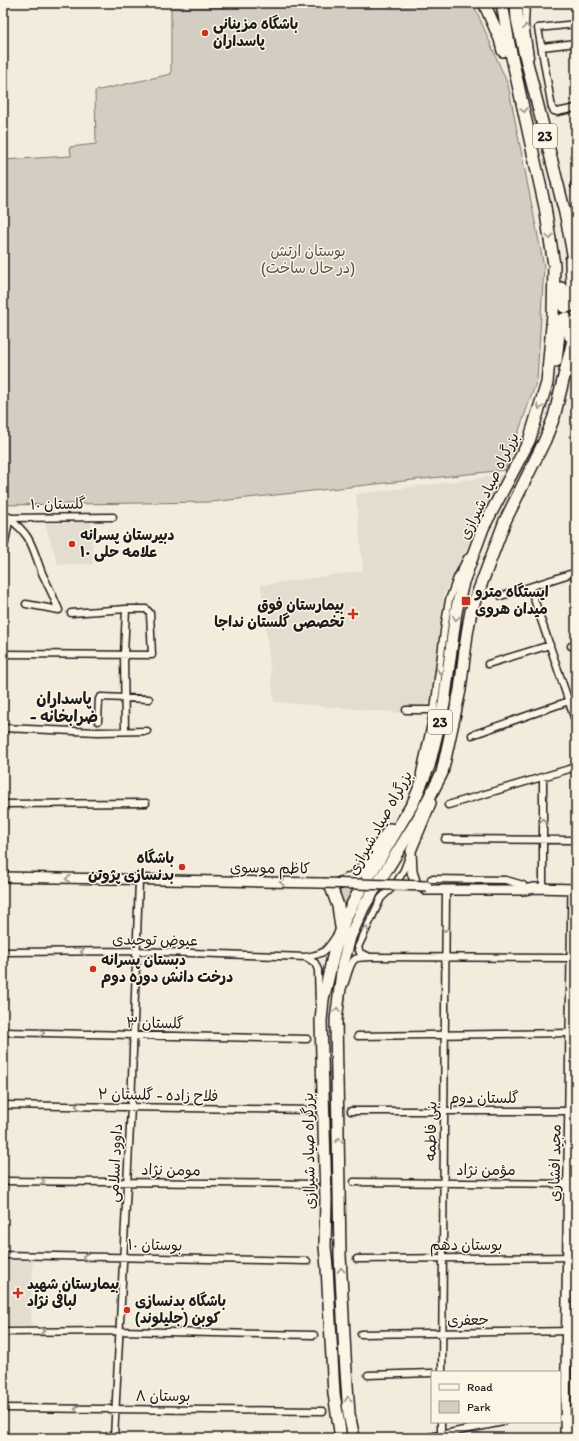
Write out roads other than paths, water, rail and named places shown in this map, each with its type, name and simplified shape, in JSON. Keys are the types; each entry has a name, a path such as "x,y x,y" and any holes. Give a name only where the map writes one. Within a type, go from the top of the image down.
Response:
{"highway":[{"path":"484,3 500,38 505,55 518,82"},
{"name":"بزرگراه صیاد شیرازی","path":"341,1438 334,1394 325,1246 326,1199 322,1021 323,999 341,928 357,895 380,860 413,803 429,766 444,704 456,612 463,582 483,528 529,441 547,383 553,314 554,265 545,207 509,44 502,3"},
{"name":"23","path":"516,3 519,25 553,167 574,246 576,270"},
{"path":"554,265 561,281 562,304 564,307 568,307 572,302 571,274 574,246"},
{"path":"547,383 556,363 560,324 562,320 566,318 569,320 571,325 566,371"},
{"name":"بزرگراه صیاد شیرازی","path":"354,1438 347,1392 340,1255 336,1020 341,977 346,951 356,922 364,906 418,819 442,773 460,690 471,611 494,546 545,440 554,417 576,328"},
{"path":"341,928 338,906 331,887 352,878 363,868 388,831 413,803"}],"main road":[{"path":"3,545 5,518"},
{"path":"428,885 416,884 412,872 411,851 442,773"},
{"name":"کاظم موسوی","path":"3,877 138,885 321,883 523,885 539,888"},
{"name":"کاظم موسوی","path":"428,885 446,890 523,890 539,888 574,889"},
{"name":"مجید افشاری","path":"566,1438 564,1419 571,1331 573,1153 570,1111 573,1066 571,1033 574,978 572,958 574,889"}],"street":[{"path":"526,3 525,24 529,43 532,78"},
{"path":"576,24 538,28 552,108 554,111 576,108"},
{"path":"542,47 576,43"},
{"name":"گلستان ۱۰","path":"5,518 113,517"},
{"path":"5,518 18,525 31,541 42,572 59,610 26,604"},
{"path":"420,786 420,773 434,710 449,600 461,570 483,528"},
{"path":"501,596 576,572"},
{"path":"530,587 576,723"},
{"path":"124,732 124,655 126,609"},
{"path":"3,654 152,655 149,610 126,609 71,613"},
{"path":"488,664 550,645"},
{"path":"98,721 99,699 101,698 149,699"},
{"path":"472,735 569,701"},
{"path":"406,710 434,710"},
{"path":"3,728 147,732"},
{"path":"448,805 576,768"},
{"path":"539,888 544,840 544,778"},
{"path":"3,804 146,802"},
{"path":"445,840 576,840"},
{"path":"372,957 360,953 358,947 381,898 395,885 404,870 411,851"},
{"name":"داوود اسلامی","path":"114,1438 128,1182 138,885"},
{"name":"بنی فاطمه","path":"442,1371 446,890"},
{"name":"عیوض توحیدی","path":"3,952 136,951 306,957 322,954 341,928"},
{"path":"306,957 315,964 318,970 318,997 322,1021"},
{"path":"339,993 346,982 353,960 372,957 572,958"},
{"name":"گلستان ۳","path":"3,1032 307,1039"},
{"path":"358,1036 571,1033"},
{"name":"فلاح زاده - گلستان ۲","path":"3,1106 313,1110"},
{"name":"گلستان دوم","path":"351,1111 570,1111"},
{"name":"مومن نژاد","path":"3,1181 314,1184"},
{"name":"مؤمن نژاد","path":"354,1182 572,1184"},
{"name":"بوستان ۱۰","path":"3,1255 307,1261"},
{"name":"بوستان دهم","path":"357,1259 572,1257"},
{"path":"3,1332 120,1331 314,1335"},
{"name":"جعفری","path":"361,1334 571,1331"},
{"path":"368,1375 431,1373"},
{"name":"بوستان ۸","path":"3,1408 323,1411"},
{"path":"576,1418 564,1419 576,1437"},
{"path":"441,1423 441,1435"},
{"path":"426,1438 498,1423"}],"place":[{"name":"باشگاه مزینانی پاسداران","path":"205,33"},
{"name":"دبیرستان پسرانه علامه حلی ۱۰","path":"72,544"},
{"name":"ایستگاه مترو میدان هروی","path":"466,601"},
{"name":"بیمارستان فوق تخصصی گلستان نداجا","path":"353,614"},
{"name":"باشگاه بدنسازی پژوتن","path":"182,867"},
{"name":"دبستان پسرانه درخت دانش دوره دوم","path":"93,969"},
{"name":"بیمارستان شهید لبافی نژاد","path":"18,1293"},
{"name":"باشگاه بدنسازی کوبن (جلیلوند)","path":"127,1310"}],"district":[{"name":"پاسداران - ضرابخانه","path":"64,707"}],"park label":[{"name":"بوستان ارتش (در حال ساخت)","path":"308,260"}]}
